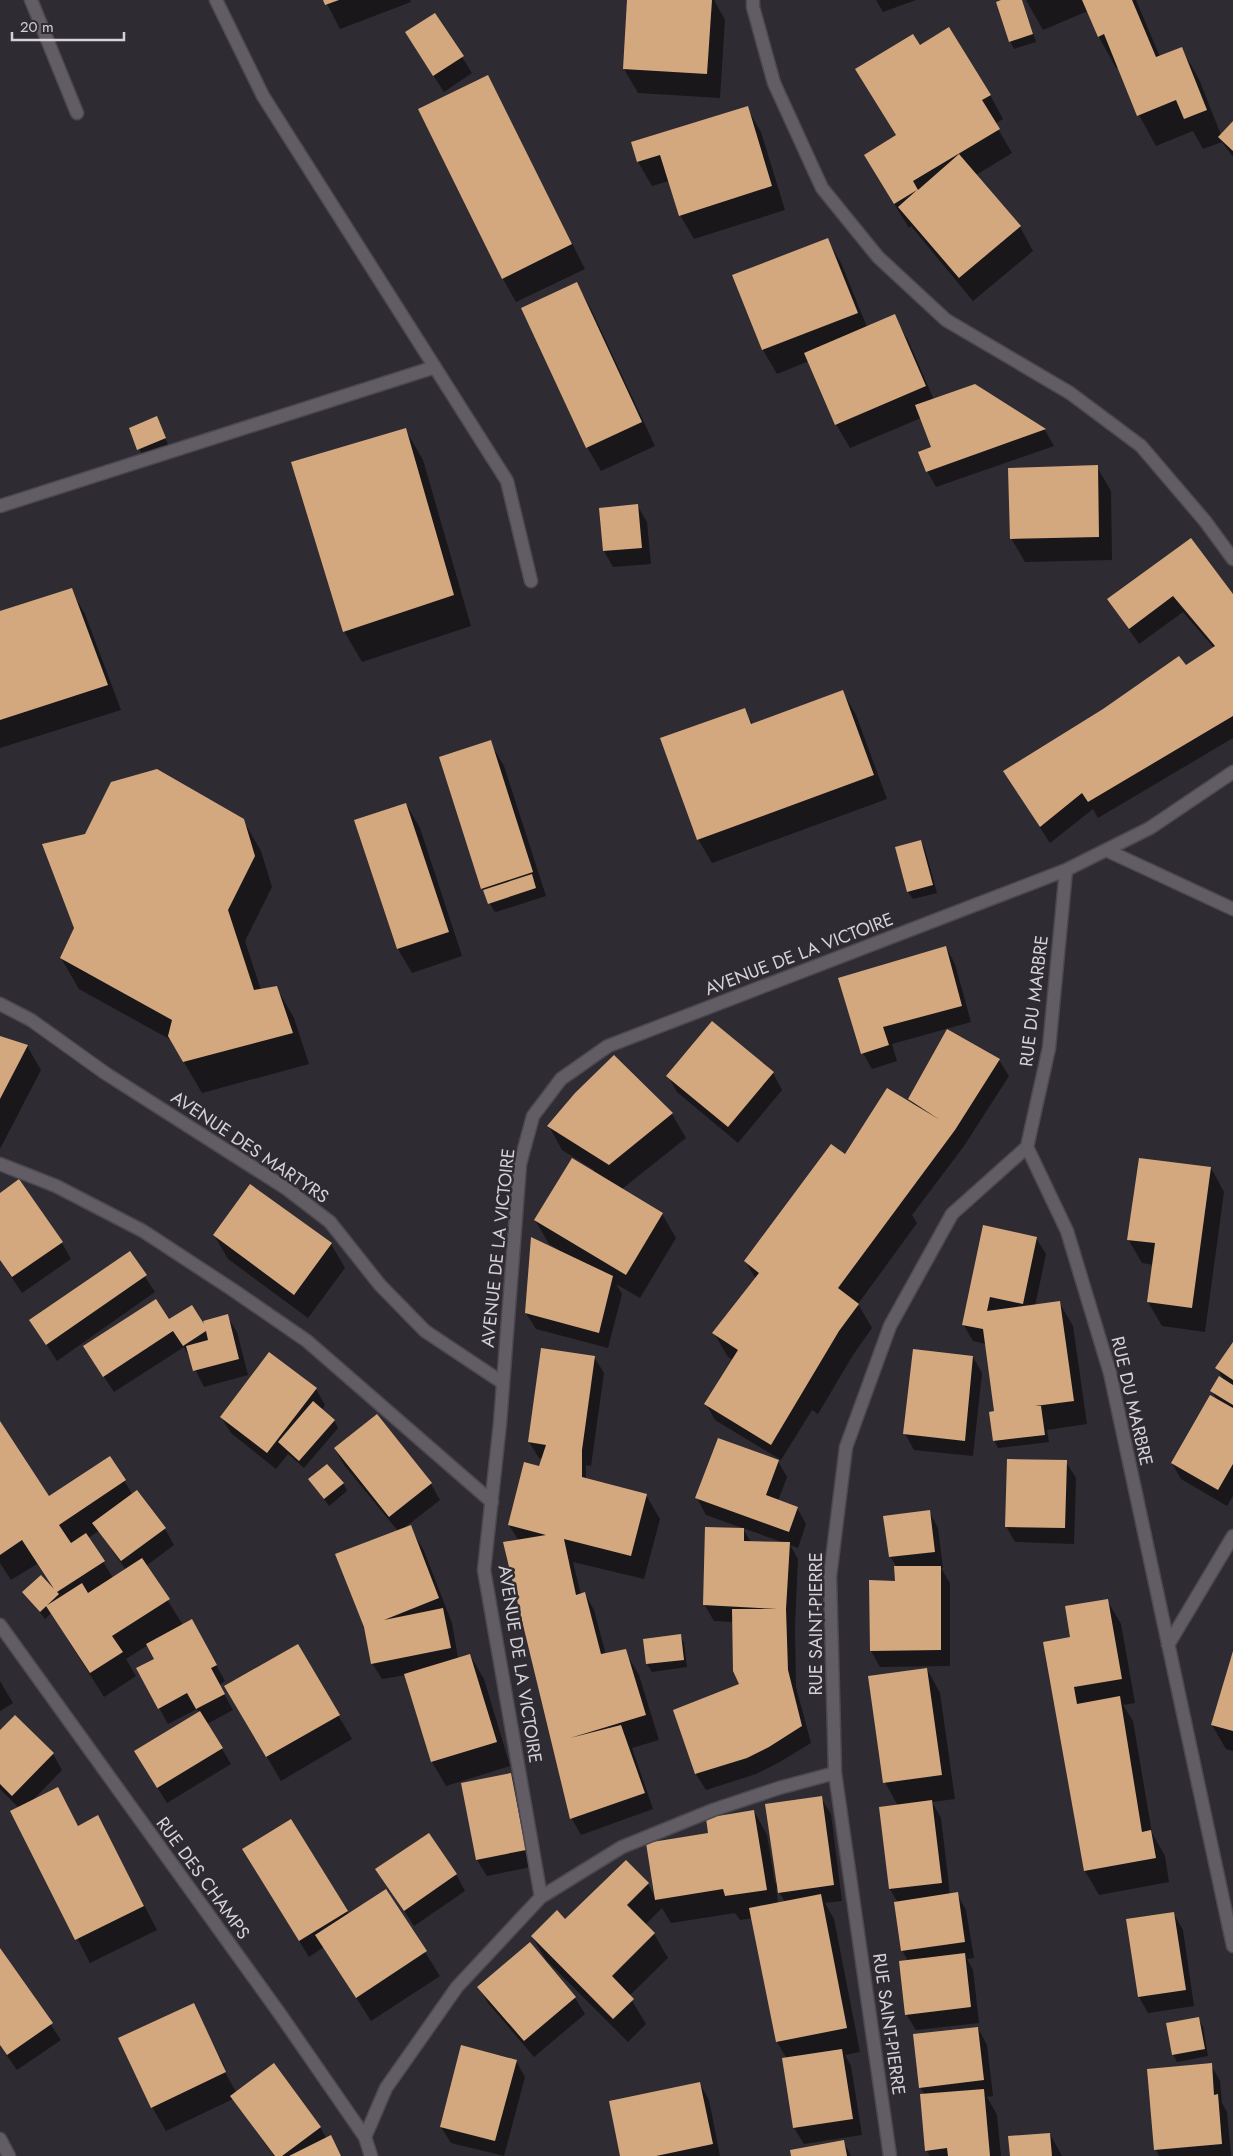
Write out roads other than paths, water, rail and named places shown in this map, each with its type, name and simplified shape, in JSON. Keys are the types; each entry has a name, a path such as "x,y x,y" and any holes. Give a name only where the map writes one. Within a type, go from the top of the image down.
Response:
{"street":[{"path":"31,0 77,113"},
{"path":"216,0 263,96 506,481 530,580"},
{"path":"753,0 753,7 774,83 822,188 878,258 946,320 1070,393 1141,446 1205,520 1233,560"},
{"path":"0,506 435,367"},
{"name":"AVENUE DE LA VICTOIRE","path":"541,1896 484,1570 503,1383 520,1164 533,1116 561,1079 608,1046 1066,870 1150,828 1233,772"},
{"path":"1106,850 1233,909"},
{"name":"RUE DU MARBRE","path":"1066,870 1050,1048 1027,1147 1067,1232 1110,1373 1233,1946"},
{"name":"AVENUE DES MARTYRS","path":"0,1004 31,1020 105,1073 287,1189 330,1222 380,1285 426,1331 503,1383"},
{"name":"RUE SAINT-PIERRE","path":"890,2156 836,1773 830,1576 846,1447 890,1326 952,1214 1027,1147"},
{"path":"0,1164 56,1186 143,1230 307,1340 492,1502"},
{"path":"1168,1646 1233,1536"},
{"name":"RUE DES CHAMPS","path":"0,1625 274,2006 365,2138 371,2156"},
{"path":"365,2138 386,2088 457,1987 541,1896 622,1847 712,1810 779,1788 836,1773"},
{"path":"0,2139 10,2156"}]}
